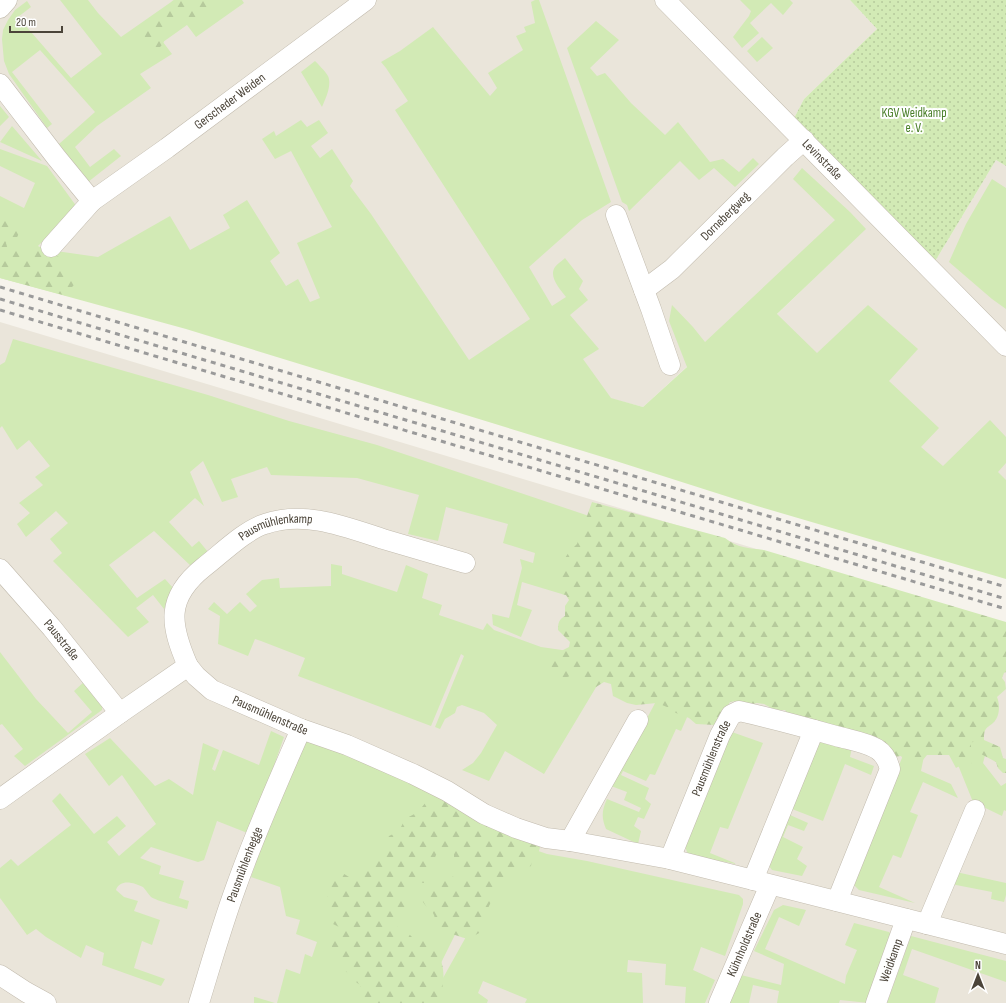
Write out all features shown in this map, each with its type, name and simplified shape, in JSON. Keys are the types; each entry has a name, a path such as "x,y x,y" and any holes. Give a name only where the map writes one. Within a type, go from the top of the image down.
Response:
{"street":[{"path":"0,8 7,0"},
{"name":"Gerscheder Weiden","path":"51,247 92,201 173,144 366,0"},
{"name":"Levinstraße","path":"665,0 1006,346"},
{"path":"0,84 92,201"},
{"name":"Dornebergweg","path":"644,290 672,269 785,156 804,140"},
{"path":"616,215 670,365"},
{"name":"Levinstraße","path":"980,318 1006,335"},
{"name":"Pausmühlenkamp","path":"188,666 176,636 173,622 175,605 184,586 199,571 245,535 264,524 280,520 294,519 329,523 465,563"},
{"name":"Pausstraße","path":"0,569 52,628 120,713"},
{"path":"0,799 188,666"},
{"name":"Pausmühlenstraße","path":"188,666 196,676 212,690 300,729 347,745 413,774 447,791 484,814 516,828 546,838 670,859 1006,944"},
{"name":"Pausmühlenstraße","path":"670,859 720,736 731,715 739,712 814,730 877,749 884,754 890,769 837,902"},
{"path":"570,841 638,720"},
{"name":"Pausmühlenhegge","path":"199,1003 243,867 278,779 300,729"},
{"path":"762,882 814,730"},
{"path":"927,924 975,810"},
{"name":"Kühnholdstraße","path":"719,1003 762,882"},
{"name":"Weidkamp","path":"876,1003 906,919"},
{"path":"0,975 46,1003"}],"shaded area":[{"path":"0,0 662,0 931,268 996,160 1006,166 1006,536 805,484 768,458 767,324 865,229 850,213 752,307 643,407 49,250 0,231"},
{"path":"669,0 850,0 877,29 804,99 791,124"},
{"path":"0,322 1006,624 1006,1003 0,1003"}],"green space":[{"path":"60,0 88,0 121,37 174,0 242,0 244,3 196,37 187,25 163,42 172,54 140,74 151,88 97,126 75,147 90,167 114,149 121,156 88,182 59,144 95,112 40,50 12,72 52,124 47,128 9,74 4,61 2,39 3,30 15,10 27,1 31,7 18,17 71,78 102,54"},
{"path":"222,0 221,6 216,6 208,1 207,15 196,22 186,21 178,17 172,20 168,24 164,42 161,46 156,50 146,47 144,43 145,30 154,25 157,16 161,12 170,8 172,1"},
{"path":"539,0 611,202 582,220 529,267 552,306 566,297 556,283 553,275 555,267 565,258 583,281 579,289 588,300 570,315 599,349 583,359 611,398 643,407 687,367 669,321 672,305 705,342 835,220 793,179 802,168 850,212 866,229 777,314 817,353 868,305 918,349 889,381 939,428 921,447 943,466 990,420 1006,437 1006,463 998,472 1006,480 1006,579 757,506 186,329 0,278 0,196 24,208 35,183 0,166 0,149 47,166 77,207 38,246 49,250 98,257 170,216 190,250 230,228 223,215 247,200 280,253 270,261 286,286 298,279 310,302 320,298 297,243 332,227 291,151 275,159 262,139 274,131 276,136 301,120 307,127 319,120 328,133 311,146 320,158 332,149 353,181 350,186 371,214 469,360 530,319 395,110 408,101 381,62 400,51 433,27 490,96 497,88 488,73 523,50 516,36 526,32 524,27 535,23 531,2"},
{"path":"740,0 790,0 793,3 783,15 771,3 750,23 759,33 742,48 733,37 749,16 751,11"},
{"name":"KGV Weidkamp e. V.","path":"850,0 1006,0 1006,166 996,160 931,268 791,124 804,99 877,29"},
{"path":"596,21 619,40 590,68 597,76 605,73 631,103 665,135 678,122 710,162 723,159 739,172 753,158 759,164 735,187 714,168 699,180 680,161 629,211 627,205 622,202 567,48"},
{"path":"762,37 773,48 757,62 747,51"},
{"path":"315,61 328,76 329,80 328,92 322,107 301,72"},
{"path":"0,106 9,117 0,126"},
{"path":"12,126 42,161 0,142"},
{"path":"992,179 1006,188 1006,309 949,262 966,224"},
{"path":"0,210 12,217 19,233 15,242 6,243 8,250 22,247 33,251 41,249 47,254 63,258 67,267 68,275 76,283 70,289 67,296 0,278"},
{"path":"13,339 208,395 289,421 377,445 607,522 585,601 522,582 517,605 532,610 521,637 493,625 492,614 509,618 522,568 520,559 533,563 535,553 503,543 508,524 446,507 438,541 408,534 419,495 357,478 271,475 267,467 231,479 238,497 222,502 203,461 190,472 204,506 195,498 169,522 192,547 199,541 208,552 192,567 154,531 109,565 137,598 165,579 174,589 164,609 153,595 136,608 149,622 128,637 53,561 62,553 50,539 68,523 56,511 26,537 17,524 30,513 19,503 43,485 35,477 50,466 29,440 17,450 2,426 0,428 0,365 5,362"},
{"path":"592,502 725,538 739,546 764,550 1006,622 1006,672 1002,678 1005,682 1006,689 997,697 999,706 997,717 985,730 984,740 1000,747 1003,758 1006,759 1006,773 1003,773 998,768 996,762 981,754 976,740 971,743 972,763 956,768 949,755 927,755 922,761 914,759 904,760 901,756 893,757 790,716 785,710 775,710 764,704 757,703 745,706 736,701 730,702 726,709 719,715 718,722 715,725 696,724 689,718 657,703 636,705 627,703 613,696 611,684 604,682 596,687 590,687 570,676 562,679 550,669 556,655 569,647 570,642 558,630 559,622 561,618 565,616 565,606 569,600 566,595 562,594 562,572 566,566 565,558 577,544"},
{"path":"331,564 342,566 342,574 397,592 406,565 428,574 422,598 442,605 439,615 483,630 487,623 494,630 541,647 576,652 604,674 544,774 505,751 489,781 462,770 473,763 481,753 497,725 484,713 462,705 457,707 455,713 445,719 440,729 435,727 464,656 461,654 431,726 298,676 305,658 261,641 255,639 248,656 218,644 220,616 208,609 214,602 227,614 240,602 250,612 257,606 246,594 262,580 279,578 280,588 331,586"},
{"path":"0,652 36,699 68,733 92,712 74,691 85,681 102,703 102,710 25,766 14,756 23,749 2,724 0,725"},
{"path":"662,690 695,699 681,731 676,729 655,775 650,774 646,781 623,771 621,775 649,788 645,799 651,804 644,819 638,817 634,826 641,831 638,844 606,829 603,821 603,810 607,799 639,812 641,808 624,800 627,792 611,786"},
{"path":"271,731 284,737 250,834 217,821 204,860 198,862 151,847 140,858 161,866 159,874 184,881 179,898 189,901 187,909 154,899 143,887 136,884 128,882 124,883 118,886 116,890 124,897 138,901 134,911 160,920 152,945 142,941 134,968 165,979 161,986 102,965 104,953 86,945 81,958 46,937 36,929 27,935 0,898 0,868 11,859 18,866 71,825 52,801 60,793 94,834 117,816 126,826 107,842 119,856 156,824 122,775 109,786 85,754 110,738 155,786 169,779 193,795 203,743 219,750 212,769 215,771 223,750 259,765"},
{"path":"729,731 763,743 728,829 720,827 710,853 737,864 691,856 687,852 685,846"},
{"path":"975,734 987,748 983,763 1001,786 1006,783 1006,811 1004,810 1002,816 973,802 952,750"},
{"path":"305,740 403,779 506,832 439,967 406,1003 277,1003 286,969 300,974 305,954 312,957 317,942 296,934 300,920 286,916 280,887 251,877 271,817"},
{"path":"821,742 852,747 850,757 874,766 871,775 845,764 823,821 792,809 790,815 808,823 804,831 788,825 783,837 803,847 797,859 807,866 802,876 772,870 769,866 815,747"},
{"path":"925,751 921,771 951,784 958,798 923,782 910,812 918,815 901,858 893,855 879,887 915,903 859,890 852,882 853,877 904,753"},
{"path":"433,798 440,798 445,801 454,811 474,812 474,821 541,844 539,851 532,859 531,866 505,878 500,887 492,893 491,902 486,912 481,932 468,939 451,934 439,927 433,913 422,900 422,888 434,890 444,873 451,872 457,885 463,887 465,875 463,870 454,862 454,854 446,849 436,855 424,883 415,882 408,884 407,908 401,915 396,931 402,938 408,933 414,939 421,936 437,952 442,964 444,978 439,998 435,1003 362,1003 360,1002 360,985 355,982 343,969 340,955 334,951 330,943 335,937 345,930 329,922 327,899 330,882 334,876 341,872 349,877 355,877 361,867 374,865 380,857 389,836 399,831 405,819 418,812 426,802"},
{"path":"518,844 547,854 587,861 739,895 743,899 743,904 725,956 701,947 693,970 715,980 705,1003 685,1003 686,987 665,985 666,964 628,960 627,972 642,973 643,1003 525,1003 527,999 483,981 478,993 488,1000 487,1003 429,1003"},
{"path":"956,872 1006,883 1006,895 1004,902 991,899 992,892 951,884"},
{"path":"783,905 806,910 799,926 779,917 765,949 845,984 846,976 857,950 845,945 854,923 889,932 892,935 869,1003 840,1000 839,1003 777,1003 779,991 753,985 749,1003 730,1003 741,975 781,985 784,964 754,951 774,910"},
{"path":"911,936 1006,961 1006,982 912,949 903,975 939,988 935,1003 887,1003"},
{"path":"255,997 275,1003 254,1003"}],"railway":[{"path":"0,287 1006,587"},
{"path":"0,299 1006,599"},
{"path":"0,310 1006,609"}]}
